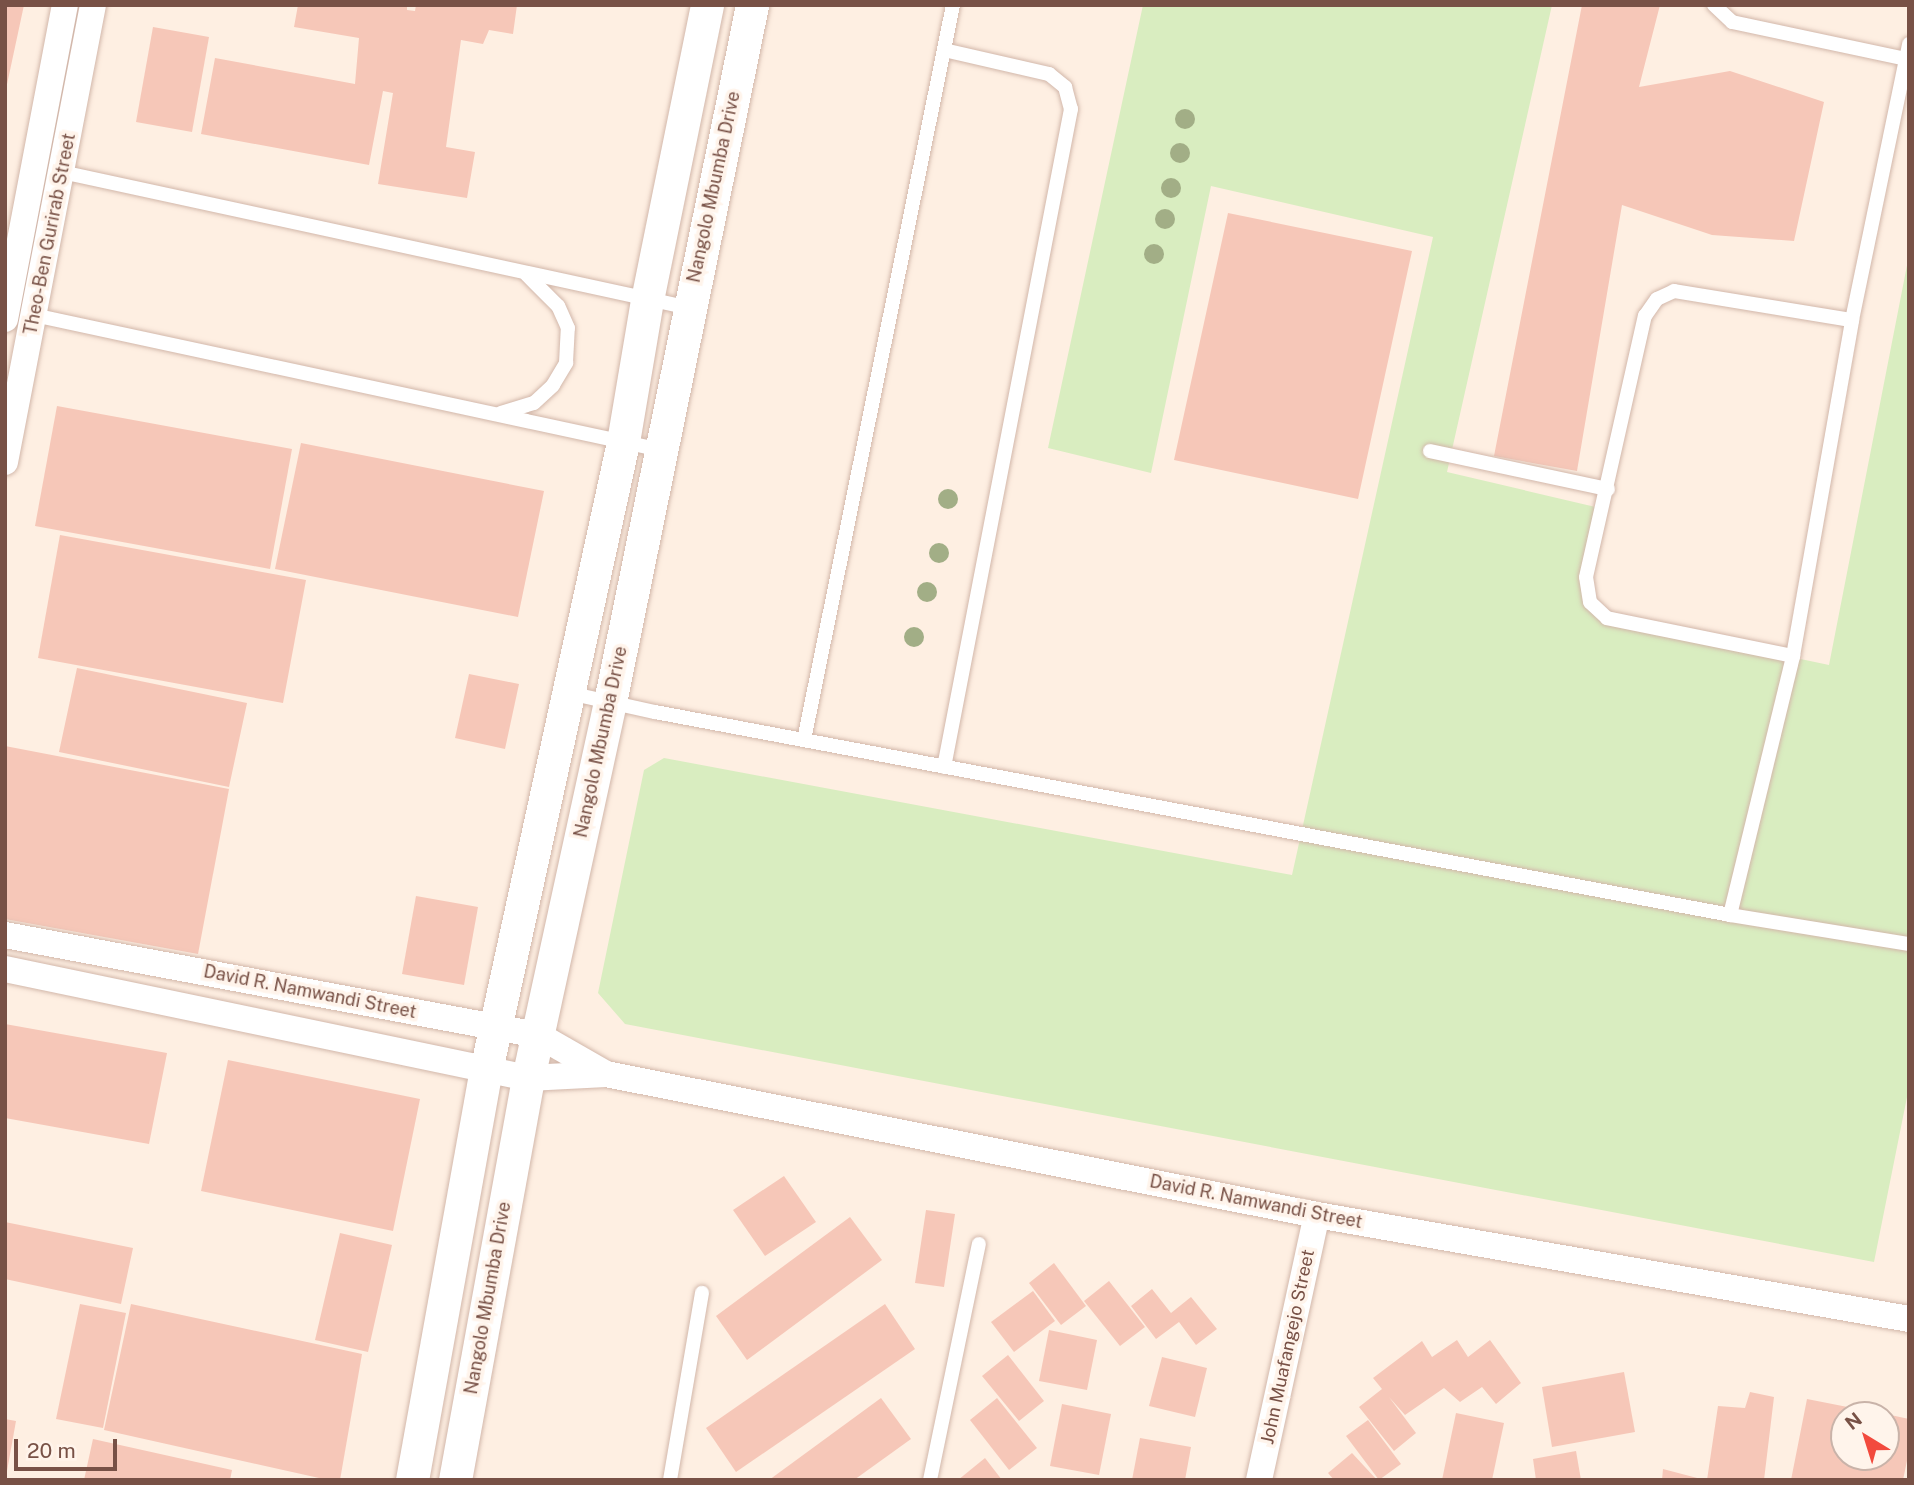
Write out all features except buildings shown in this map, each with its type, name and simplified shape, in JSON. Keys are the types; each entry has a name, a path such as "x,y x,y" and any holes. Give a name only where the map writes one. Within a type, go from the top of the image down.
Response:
{"street":[{"name":"Theo-Ben Gurirab Street","path":"6,314 65,5"},
{"name":"Theo-Ben Gurirab Street","path":"5,462 93,5"},
{"path":"412,1480 486,1070 623,442 647,300 707,5"},
{"name":"Nangolo Mbumba Drive","path":"455,1480 528,1077 610,702 752,5"},
{"name":"David R. Namwandi Street","path":"5,935 538,1035 606,1074"},
{"name":"David R. Namwandi Street","path":"5,969 486,1070 528,1077 606,1074 1317,1215 1909,1320"},
{"name":"John Muafangejo Street","path":"1259,1480 1317,1215"}],"lane":[{"path":"804,740 953,5"},
{"path":"1714,5 1732,22 1906,59"},
{"path":"1730,915 1793,656 1852,320 1909,44"},
{"path":"943,50 1049,74 1065,87 1071,108 944,767"},
{"path":"35,166 690,308"},
{"path":"494,415 534,403 553,385 566,363 568,328 558,306 526,274"},
{"path":"1793,656 1607,618 1590,602 1586,577 1645,316 1657,299 1674,291 1852,320"},
{"path":"6,314 35,315 661,450"},
{"path":"1430,451 1608,489"},
{"path":"569,692 944,767 1730,915 1909,944"},
{"path":"930,1480 979,1244"},
{"path":"670,1480 702,1293"}],"green space":[{"path":"1143,5 1552,5 1447,472 1604,509 1586,577 1590,602 1607,618 1829,665 1909,255 1909,1087 1874,1262 625,1024 598,993 644,770 664,758 1292,875 1433,237 1211,186 1151,473 1048,448"}]}
